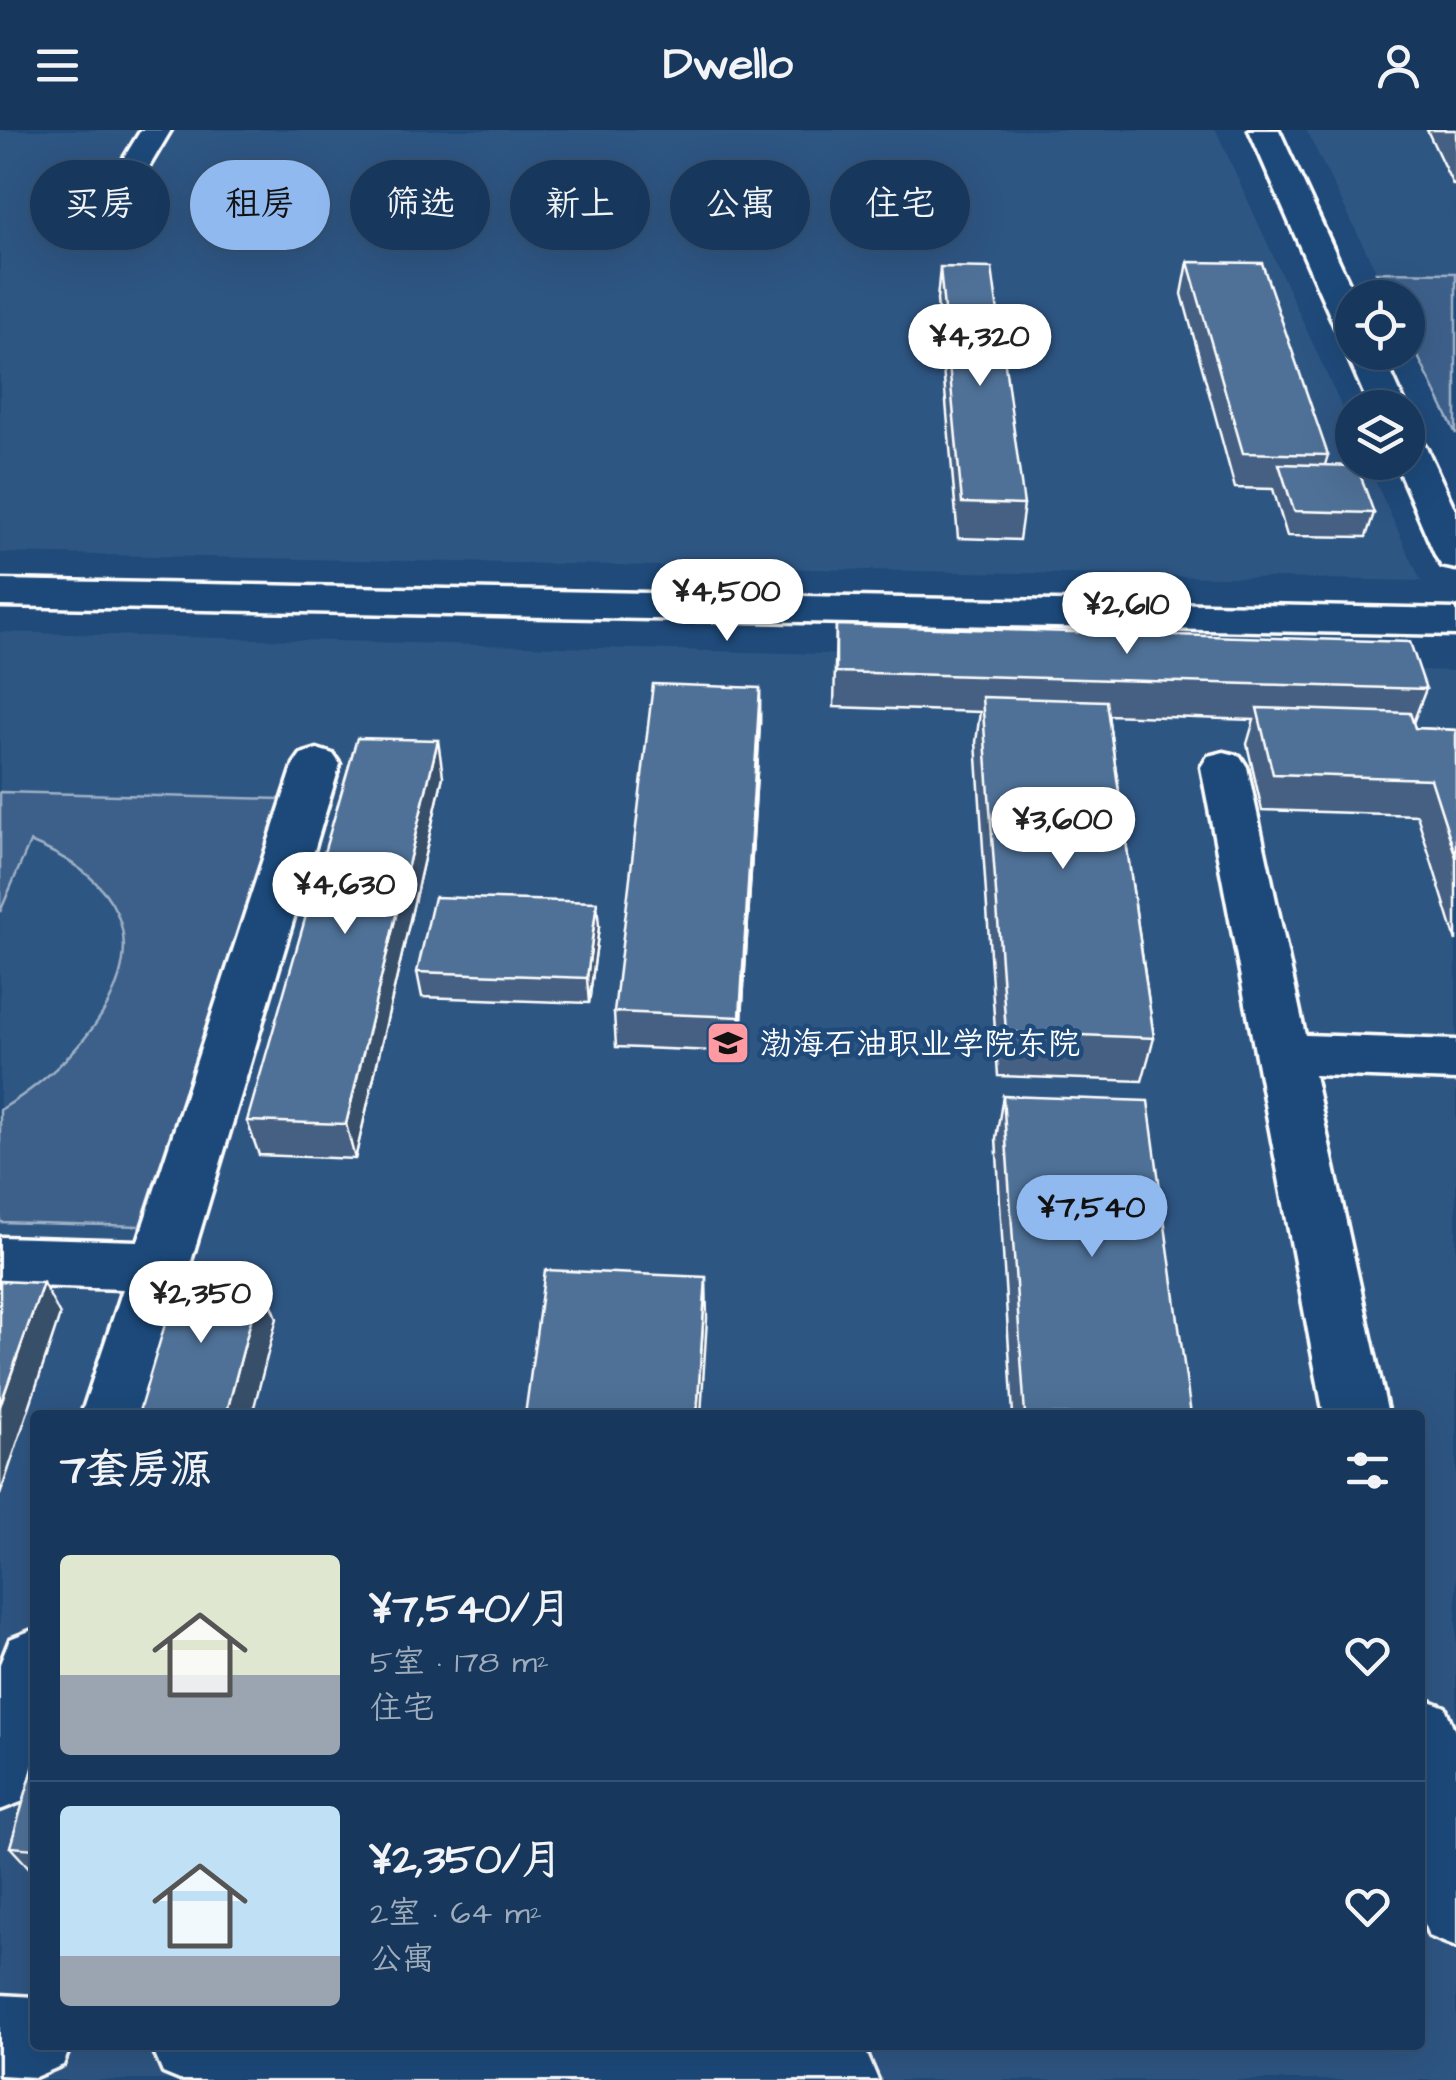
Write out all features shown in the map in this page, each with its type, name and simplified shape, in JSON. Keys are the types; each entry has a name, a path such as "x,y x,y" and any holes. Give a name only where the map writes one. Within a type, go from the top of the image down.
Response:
{"street":[{"path":"138,160 156,130"},
{"path":"1264,130 1335,289"},
{"path":"1422,480 1456,558"},
{"path":"0,593 1456,622"},
{"path":"115,1410 318,764"},
{"path":"1224,768 1355,1410"},
{"path":"1282,1054 1456,1060"},
{"path":"0,1261 160,1266"},
{"path":"0,1774 30,1679"},
{"path":"1425,1748 1446,1814 1456,1909"},
{"path":"0,2035 30,2036"},
{"path":"283,2050 838,2080"}],"shaded area":[{"path":"0,130 1216,130 1335,392 1335,480 1375,480 1421,581 0,553"},
{"path":"1306,130 1456,130 1456,434 1425,370 1425,280 1381,280"},
{"path":"1376,272 1456,273 1456,434 1425,370 1425,280 1380,280"},
{"name":"渤海石油职业学院东院","path":"0,632 1456,671 1456,2080 0,2080"},
{"path":"0,792 281,799 140,1226 0,1222 0,1110 40,1082 75,1049 103,1013 120,976 123,938 112,903 81,870 30,842 0,912"}],"building":[{"path":"1188,262 1262,263 1328,455 1243,453"},
{"path":"940,267 992,268 1024,505 962,503"},
{"path":"1279,464 1335,465 1335,480 1362,480 1374,513 1294,511"},
{"path":"836,625 1410,642 1426,689 836,672"},
{"path":"653,684 760,688 740,1017 614,1012"},
{"path":"982,697 1106,701 1154,1038 1006,1032"},
{"path":"1257,708 1410,713 1415,728 1456,730 1456,857 1431,779 1273,774"},
{"path":"357,738 438,740 346,1124 247,1121"},
{"path":"434,897 597,902 587,978 417,972"},
{"path":"1003,1096 1148,1101 1190,1410 1025,1410"},
{"path":"545,1270 706,1277 697,1410 526,1410"},
{"path":"180,1274 262,1278 227,1410 139,1410"},
{"path":"0,1281 43,1283 0,1406"},
{"path":"30,1779 30,1849 10,1847"}],"place":[{"name":"渤海石油职业学院东院","path":"728,1043"}]}
